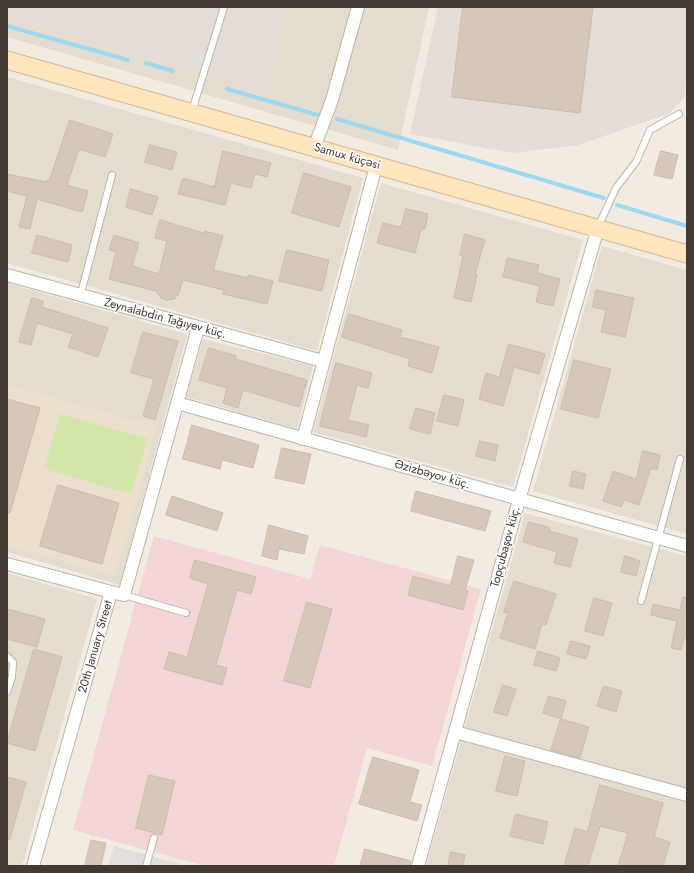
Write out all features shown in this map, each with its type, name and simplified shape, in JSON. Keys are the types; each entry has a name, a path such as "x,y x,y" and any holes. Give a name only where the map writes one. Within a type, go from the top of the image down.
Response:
{"main road":[{"name":"Samux küçəsi","path":"7,60 687,254"}],"street":[{"path":"314,148 332,100 358,7"},
{"path":"303,439 376,166"},
{"name":"Topçubaşov küç.","path":"418,866 519,500 598,228"},
{"name":"Zeynalabdin Tağıyev küç.","path":"7,276 80,297 323,361"},
{"name":"20th January Street","path":"33,866 111,592 124,596 198,328"},
{"name":"Əzizbəyov küç.","path":"177,403 687,546"},
{"path":"7,564 111,592"},
{"path":"455,732 687,795"}],"lane":[{"path":"192,113 224,7"},
{"path":"598,228 616,188 636,162 650,130 679,114"},
{"path":"80,297 112,175"},
{"path":"641,601 680,459"},
{"path":"124,596 186,613"},
{"path":"7,656 13,662 12,676 7,692"},
{"path":"146,866 154,838"}],"shaded area":[{"path":"7,7 429,7 398,150 7,37"},
{"path":"7,7 287,7 266,91 7,18"},
{"path":"438,7 687,7 687,77 684,98 668,114 578,145 513,153 410,134"},
{"path":"7,77 363,178 317,351 7,263"},
{"path":"381,183 583,240 513,487 313,432"},
{"path":"602,246 687,270 687,534 533,491"},
{"path":"7,283 187,334 120,585 7,552"},
{"path":"203,339 313,366 297,429 186,397"},
{"path":"7,385 156,427 115,576 7,545"},
{"path":"525,513 687,556 687,866 426,866"},
{"path":"154,536 310,579 320,545 481,589 432,766 367,748 334,866 205,866 73,830"},
{"path":"7,573 97,599 22,866 7,866"},
{"path":"114,846 183,865 108,866"}],"green space":[{"path":"60,414 148,439 131,494 44,469"}],"building":[{"path":"463,7 593,7 580,113 452,97"},
{"path":"70,120 113,134 105,157 79,149 67,185 88,191 82,212 37,199 30,229 19,227 27,196 7,191 7,174 46,182 47,180 49,181"},
{"path":"150,145 177,152 172,170 145,162"},
{"path":"223,151 271,163 267,177 255,174 251,188 231,183 225,205 178,194 183,178 214,187"},
{"path":"661,151 678,155 672,179 654,175"},
{"path":"304,173 351,187 339,227 292,213"},
{"path":"131,189 158,197 152,215 126,207"},
{"path":"406,209 428,214 425,229 421,229 415,253 377,243 383,223 401,227"},
{"path":"160,220 204,233 205,231 223,236 213,270 248,278 248,275 273,281 267,304 223,294 224,290 183,280 178,295 174,299 167,300 162,299 156,291 109,279 116,252 109,250 114,235 139,243 132,266 159,274 167,241 155,238"},
{"path":"465,234 485,240 475,274 477,275 471,302 454,298 463,256 460,255"},
{"path":"37,235 72,245 68,262 32,253"},
{"path":"287,250 329,260 322,291 279,281"},
{"path":"508,258 539,265 537,273 560,279 553,306 536,302 540,286 503,277"},
{"path":"596,290 634,298 625,337 601,332 606,310 593,307"},
{"path":"32,298 43,301 42,307 108,328 98,357 68,347 73,334 37,323 31,345 19,342"},
{"path":"349,314 402,330 400,337 439,347 432,373 408,366 410,359 342,337"},
{"path":"143,332 178,341 155,420 143,416 154,379 131,373"},
{"path":"509,344 545,354 539,374 514,367 503,406 479,399 486,373 499,377"},
{"path":"209,348 236,356 235,359 307,380 299,407 243,390 238,408 223,403 227,388 199,380"},
{"path":"574,360 611,369 598,418 561,409"},
{"path":"336,363 372,373 368,388 357,385 348,420 369,425 366,437 320,426"},
{"path":"444,395 464,400 458,426 437,421"},
{"path":"7,399 40,408 10,513 7,513"},
{"path":"416,408 435,413 430,434 410,429"},
{"path":"192,425 259,445 253,468 222,460 220,469 183,459"},
{"path":"480,441 498,445 495,461 476,456"},
{"path":"282,448 311,454 304,484 275,478"},
{"path":"643,451 660,455 657,470 651,468 639,505 624,500 621,507 603,501 613,471 636,479"},
{"path":"573,471 586,474 583,489 570,486"},
{"path":"58,485 119,503 102,564 40,546"},
{"path":"416,491 491,511 485,531 411,511"},
{"path":"172,496 223,513 217,531 166,515"},
{"path":"529,522 550,528 549,531 578,539 570,567 554,563 557,552 523,542"},
{"path":"269,525 308,536 304,554 279,549 277,560 262,556"},
{"path":"458,556 474,560 465,590 468,591 463,610 408,595 413,576 450,586"},
{"path":"625,556 640,561 636,576 621,572"},
{"path":"195,560 256,577 251,594 237,590 216,665 227,668 222,685 164,669 169,652 187,657 208,584 190,578"},
{"path":"514,581 556,594 546,625 542,624 535,649 500,638 508,613 504,612"},
{"path":"683,597 687,598 687,636 685,636 681,650 671,648 677,621 651,615 653,604 680,610"},
{"path":"594,598 612,603 603,636 585,631"},
{"path":"307,602 332,609 310,688 284,681"},
{"path":"7,609 45,619 37,647 7,639"},
{"path":"571,641 590,646 586,659 567,654"},
{"path":"34,649 62,657 35,751 7,743"},
{"path":"538,651 560,658 556,671 534,665"},
{"path":"503,685 516,689 507,716 494,712"},
{"path":"604,686 622,691 616,712 597,706"},
{"path":"549,696 566,701 561,719 543,713"},
{"path":"561,719 589,727 580,758 551,750"},
{"path":"505,756 525,761 517,796 496,791"},
{"path":"373,757 419,770 410,802 422,805 417,821 359,804"},
{"path":"149,775 175,781 162,835 136,828"},
{"path":"7,777 26,782 10,839 7,839"},
{"path":"600,785 663,803 654,837 670,842 663,866 618,866 628,833 600,826 588,866 564,866 575,828 587,832"},
{"path":"516,814 548,822 543,844 510,836"},
{"path":"91,840 106,843 101,866 85,866"},
{"path":"365,849 411,861 411,866 360,866"},
{"path":"451,852 465,855 463,866 448,866"}],"waterway":[{"path":"7,26 128,60"},
{"path":"146,63 173,71"},
{"path":"227,89 318,115"},
{"path":"337,119 604,198"},
{"path":"617,205 687,226"}]}
